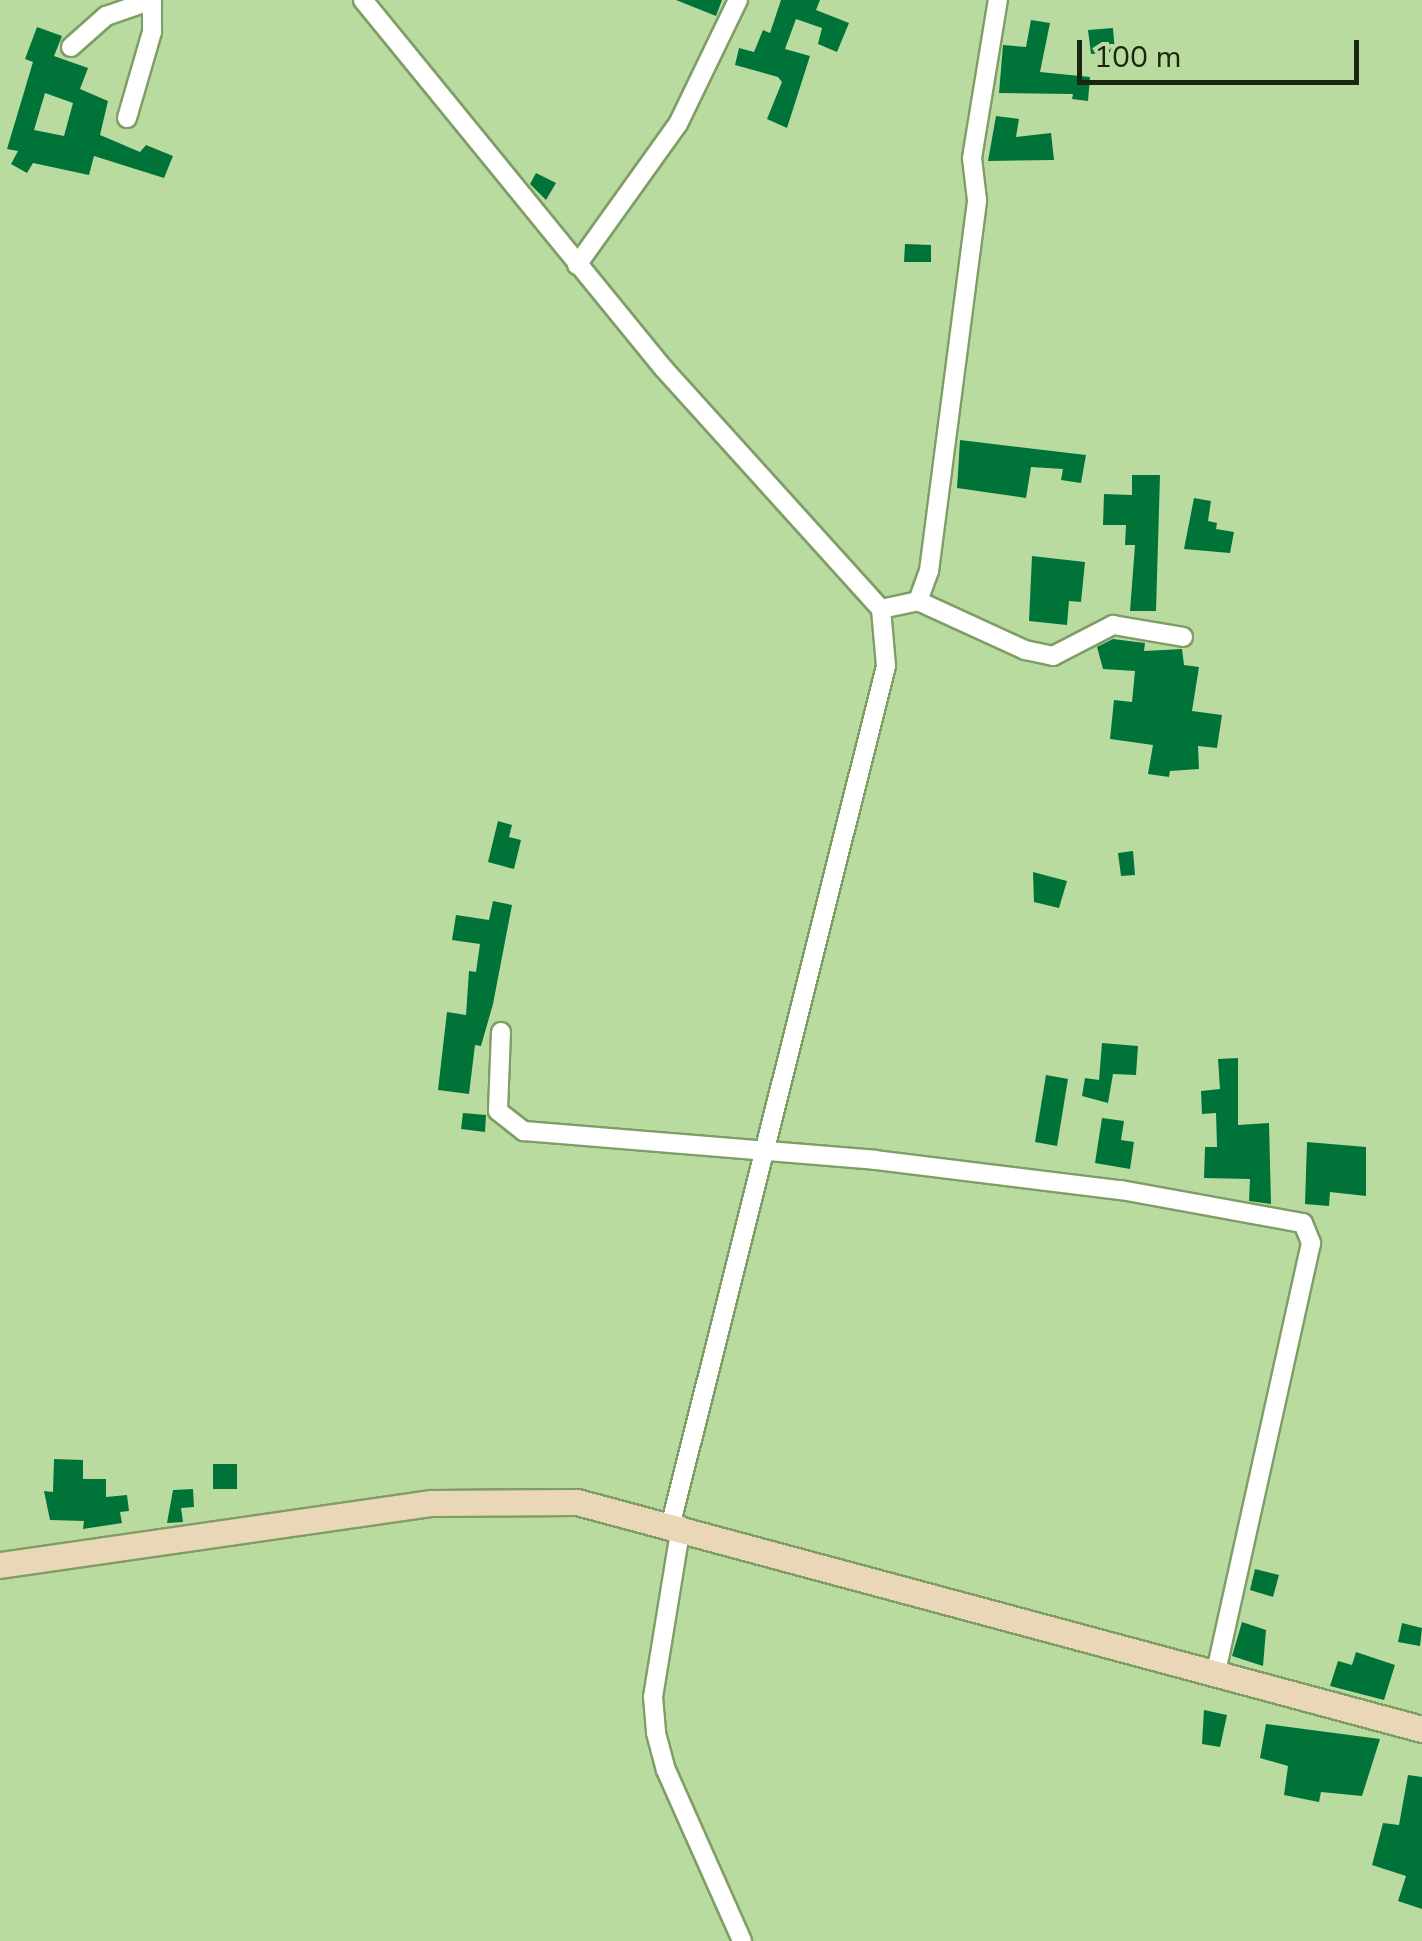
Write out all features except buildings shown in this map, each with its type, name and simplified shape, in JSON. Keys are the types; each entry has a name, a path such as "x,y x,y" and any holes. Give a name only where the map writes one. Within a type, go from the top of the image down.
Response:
{"main road":[{"path":"0,1565 505,1498 577,1502 676,1525 1422,1729"}],"street":[{"path":"72,47 106,16 152,0 152,32 127,118"},
{"path":"363,0 577,265 759,479 881,608 886,666 764,1150 676,1525 653,1697 656,1733 666,1770 742,1941"},
{"path":"577,265 670,137 738,0"},
{"path":"918,601 929,571 976,200 972,158 998,0"},
{"path":"881,608 918,601 1026,650 1052,656 1113,625 1183,636"},
{"path":"501,1032 496,1099 511,1126 1121,1190 1303,1222 1312,1243 1216,1672"}]}
